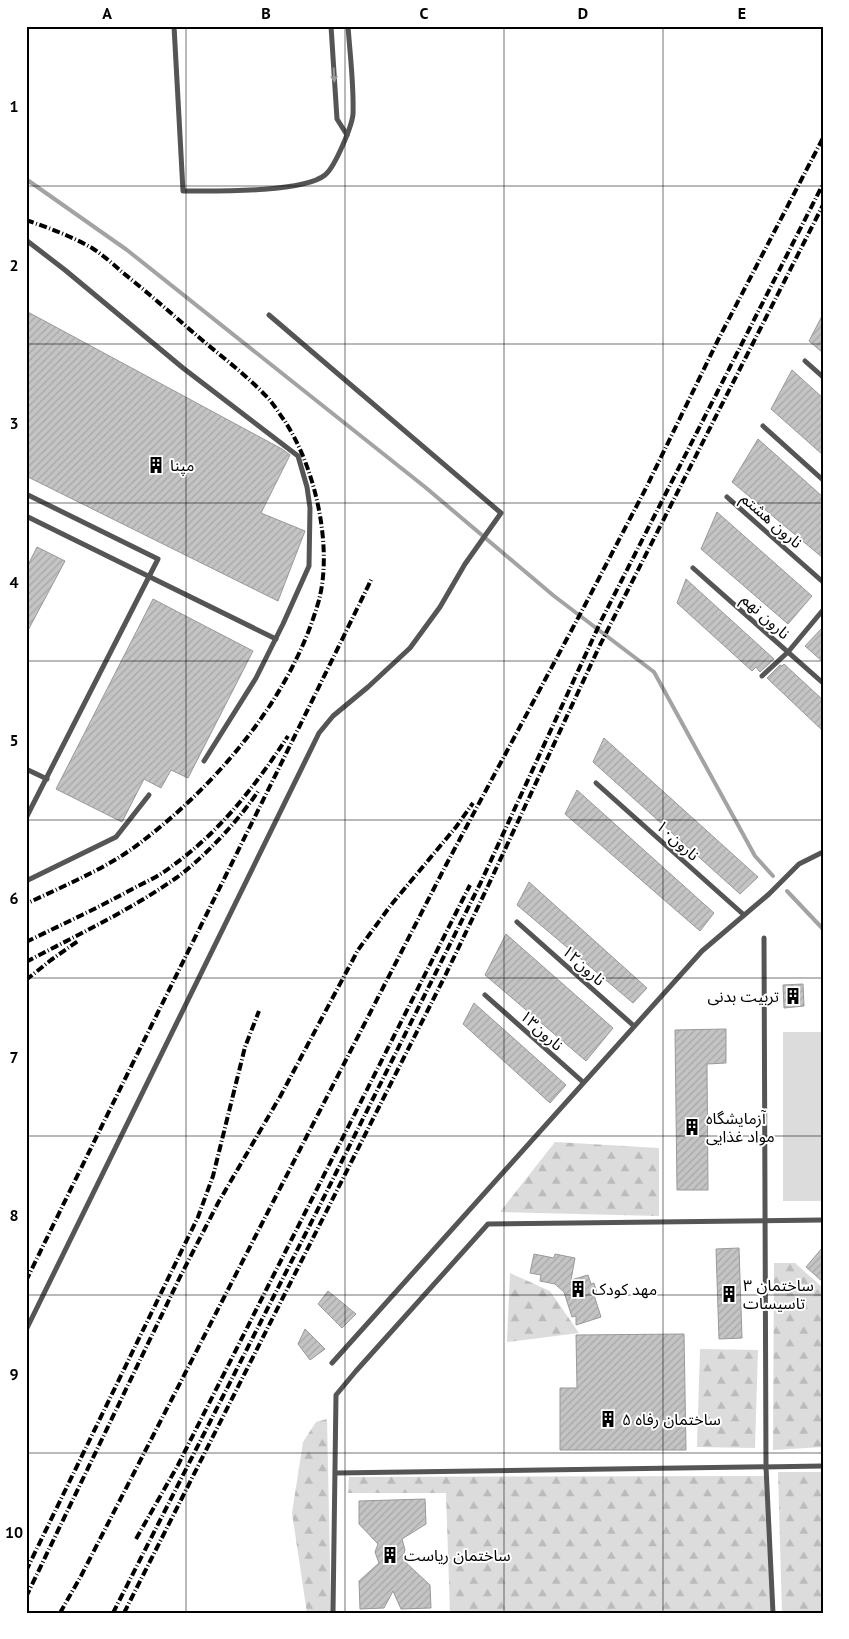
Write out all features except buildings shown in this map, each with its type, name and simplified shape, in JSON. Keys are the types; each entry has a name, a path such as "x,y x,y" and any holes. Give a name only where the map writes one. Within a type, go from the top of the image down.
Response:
{"lane":[{"path":"174,26 183,191 265,190 309,182 326,175 348,134 353,115 348,26"},
{"path":"331,26 337,119 348,134"},
{"path":"26,240 184,368 298,456 307,487 310,508 309,566 256,678 204,761"},
{"path":"26,1330 320,733 333,716 410,648 440,607 465,564 501,513 269,315"},
{"path":"805,360 823,377"},
{"path":"763,426 823,480"},
{"path":"26,494 158,559 26,818"},
{"name":"نارون هشتم","path":"727,497 823,582"},
{"path":"26,516 276,639"},
{"name":"نارون نهم","path":"693,568 823,683"},
{"path":"762,676 788,652 823,610"},
{"path":"26,769 46,779"},
{"name":"نارون۱۰","path":"596,783 744,915"},
{"path":"26,880 116,837 149,796"},
{"path":"332,1363 702,951 799,864 823,852"},
{"name":"نارون۱۲","path":"517,922 634,1026"},
{"path":"764,938 766,1467 773,1613"},
{"name":"نارون۱۳","path":"486,995 583,1082"},
{"path":"333,1613 336,1395 488,1224 823,1220"},
{"path":"336,1473 823,1466"}],"green space":[{"path":"783,1032 823,1032 823,1201 783,1201"},
{"path":"555,1142 659,1148 659,1216 500,1212"},
{"path":"774,1263 795,1263 823,1288 823,1447 773,1450"},
{"path":"510,1273 550,1291 579,1333 507,1342"},
{"path":"700,1349 758,1350 755,1448 697,1447"},
{"path":"327,1419 331,1613 307,1613 292,1513 303,1442 316,1422"},
{"path":"778,1472 823,1472 823,1613 782,1613"},
{"path":"768,1476 771,1613 450,1613 446,1493 348,1493 349,1477"}],"waterway":[{"path":"26,179 127,250 425,487 554,596 654,672 755,856 773,876"},
{"path":"787,891 823,929"}],"railway":[{"path":"60,1613 81,1576 446,865 646,488 719,338 823,138"},
{"path":"113,1613 481,882 601,621 823,184"},
{"path":"124,1613 445,976 600,645 823,205"},
{"path":"26,220 68,236 92,248 204,341 270,400 284,420 305,460 318,507 324,556 323,579 319,600 307,636 291,670 249,735 224,765 198,793 140,843 113,861 85,876 26,904"},
{"path":"26,1281 372,578"},
{"path":"26,942 154,878 189,853 236,807 288,736"},
{"path":"26,962 121,912 187,870 221,837 259,790"},
{"path":"26,1597 180,1277 218,1203 281,1095 358,950 391,905 456,827 473,803"},
{"path":"136,1539 178,1465 470,885"},
{"path":"26,980 78,941"},
{"path":"26,1571 198,1217 213,1176 245,1047 259,1011"}],"place":[{"name":"مپنا","path":"156,465"},
{"name":"تربیت بدنی","path":"793,996"},
{"name":"آزمایشگاه مواد غذایی","path":"692,1127"},
{"name":"مهد کودک","path":"578,1289"},
{"name":"۳ ساختمان تاسیسات","path":"729,1294"},
{"name":"۵ ساختمان رفاه","path":"608,1419"},
{"name":"ساختمان ریاست","path":"390,1555"}]}
